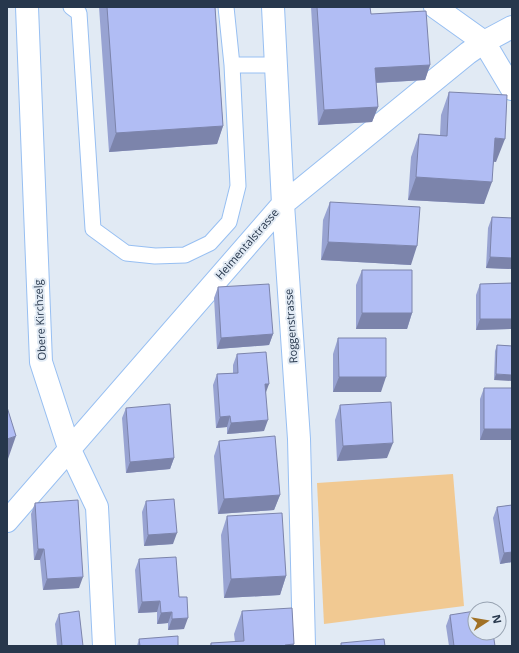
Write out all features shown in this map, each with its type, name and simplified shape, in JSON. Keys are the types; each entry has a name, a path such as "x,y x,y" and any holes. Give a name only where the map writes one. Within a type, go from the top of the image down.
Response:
{"street":[{"name":"Obere Kirchzelg","path":"27,7 41,362 69,448 97,507 104,646"},
{"name":"Roggenstrasse","path":"273,7 283,204 299,439 304,646"},
{"path":"435,7 484,42 512,89"},
{"name":"Heimentalstrasse","path":"7,521 283,204 468,53 484,42 512,27"}],"lane":[{"path":"71,7 79,13 93,229 126,254 155,256 185,255 210,243 229,222 238,186 232,65 226,7"},
{"path":"232,65 276,65"}],"shaded area":[{"path":"453,474 464,606 324,624 317,483"}],"building":[{"path":"107,7 215,7 223,126 116,133"},
{"path":"317,7 370,7 371,14 426,11 430,65 375,68 378,107 324,110"},
{"path":"449,92 507,95 505,139 495,138 492,182 416,177 419,134 447,136"},
{"path":"330,202 420,207 417,246 328,242"},
{"path":"492,217 512,218 512,258 490,257"},
{"path":"362,270 412,270 412,313 362,313"},
{"path":"512,283 512,319 480,319 480,284"},
{"path":"269,284 273,334 221,338 218,287"},
{"path":"338,338 386,338 386,377 339,377"},
{"path":"497,345 512,346 512,375 496,374"},
{"path":"266,352 269,384 265,384 268,420 231,423 230,416 220,417 217,374 238,373 237,354"},
{"path":"484,388 512,388 512,429 484,429"},
{"path":"391,402 393,443 343,446 340,405"},
{"path":"170,404 174,458 130,462 126,408"},
{"path":"7,407 16,436 7,439"},
{"path":"275,436 280,495 224,499 219,441"},
{"path":"174,499 177,533 148,535 146,501"},
{"path":"78,500 83,577 47,579 44,549 38,549 35,503"},
{"path":"512,505 512,552 504,553 497,507"},
{"path":"282,513 286,576 231,579 227,516"},
{"path":"176,557 179,597 187,597 188,618 172,619 172,612 161,613 160,601 142,602 139,559"},
{"path":"292,608 294,644 285,646 211,646 211,643 244,641 242,611"},
{"path":"79,611 83,646 62,646 59,614"},
{"path":"467,612 467,641 494,641 495,646 454,646 450,615"},
{"path":"178,636 178,646 140,646 139,639"},
{"path":"384,639 385,646 341,646 341,643"}]}
